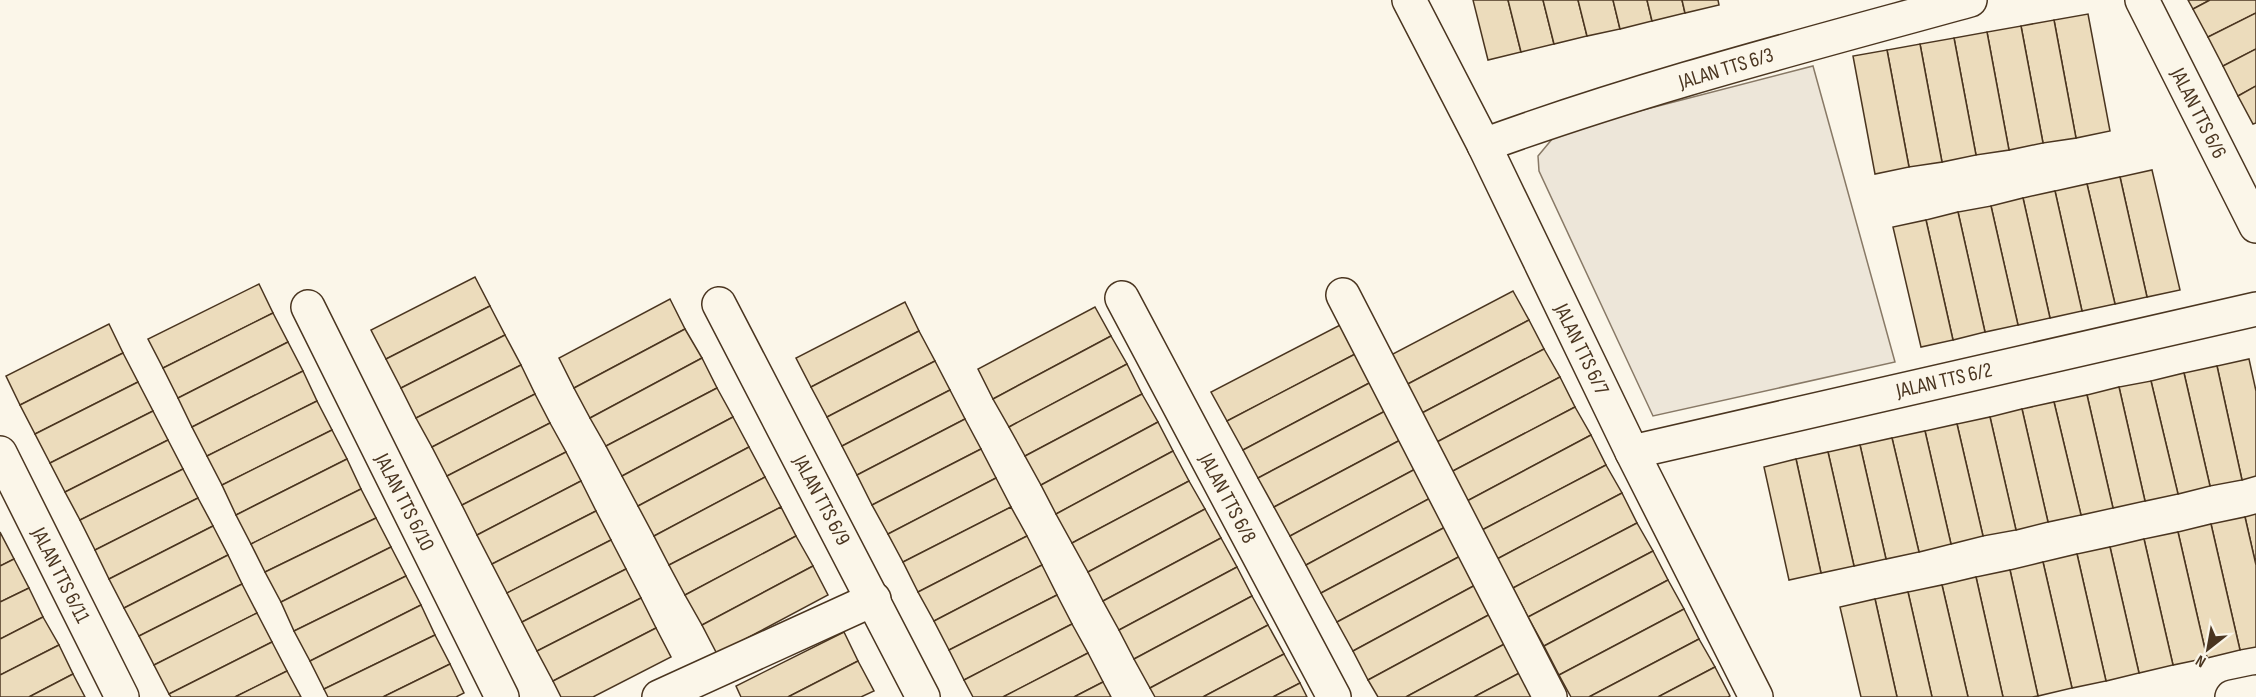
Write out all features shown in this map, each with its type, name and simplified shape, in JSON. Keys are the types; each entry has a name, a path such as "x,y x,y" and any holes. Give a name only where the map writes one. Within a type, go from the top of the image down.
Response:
{"street":[{"name":"JALAN TTS 6/7","path":"1409,0 1484,145 1632,452 1756,697"},
{"name":"JALAN TTS 6/3","path":"1484,145 1544,123 1764,57 1970,0"},
{"name":"JALAN TTS 6/6","path":"2142,0 2256,226"},
{"path":"1343,295 1550,697"},
{"name":"JALAN TTS 6/8","path":"1122,298 1335,697"},
{"name":"JALAN TTS 6/9","path":"719,304 923,697"},
{"name":"JALAN TTS 6/10","path":"308,307 502,697"},
{"name":"JALAN TTS 6/2","path":"1632,452 2256,309"},
{"name":"JALAN TTS 6/11","path":"0,453 122,697"},
{"path":"658,697 874,599"},
{"path":"2232,697 2256,692"}],"shaded area":[{"path":"1813,66 1895,362 1653,416 1539,171 1538,156 1558,132"}],"building":[{"path":"1473,0 1508,0 1521,52 1488,60"},
{"path":"1508,0 1543,0 1554,44 1521,52"},
{"path":"1543,0 1578,0 1587,36 1554,44"},
{"path":"1578,0 1613,0 1620,29 1587,36"},
{"path":"1613,0 1647,0 1652,21 1620,29"},
{"path":"1647,0 1682,0 1685,13 1652,21"},
{"path":"1682,0 1718,0 1719,5 1685,13"},
{"path":"2188,0 2210,0 2193,9"},
{"path":"2210,0 2256,0 2256,13 2208,37 2193,9"},
{"path":"2256,13 2256,49 2223,66 2208,37"},
{"path":"2088,14 2110,131 2076,138 2054,20"},
{"path":"2054,20 2076,138 2043,143 2021,26"},
{"path":"2021,26 2043,143 2009,150 1987,32"},
{"path":"1987,32 2009,150 1976,155 1954,38"},
{"path":"1954,38 1976,155 1942,162 1920,44"},
{"path":"1920,44 1942,162 1909,167 1887,50"},
{"path":"2256,49 2256,86 2238,96 2223,66"},
{"path":"1887,50 1909,167 1875,174 1853,56"},
{"path":"2256,86 2256,123 2253,124 2238,96"},
{"path":"2152,170 2180,290 2147,297 2120,177"},
{"path":"2120,177 2147,297 2115,304 2087,184"},
{"path":"2087,184 2115,304 2082,311 2055,191"},
{"path":"2055,191 2082,311 2050,318 2023,198"},
{"path":"2023,198 2050,318 2018,325 1991,206"},
{"path":"1991,206 2018,325 1985,332 1958,212"},
{"path":"1958,212 1985,332 1953,340 1926,220"},
{"path":"1926,220 1953,340 1921,347 1893,227"},
{"path":"475,277 490,306 386,359 371,330"},
{"path":"259,284 273,313 163,368 148,339"},
{"path":"1513,291 1529,320 1404,386 1389,356"},
{"path":"670,299 685,329 574,388 559,358"},
{"path":"905,302 919,331 811,387 796,358"},
{"path":"490,306 505,335 401,388 386,359"},
{"path":"1095,307 1111,336 993,399 978,369"},
{"path":"273,313 288,342 178,398 163,368"},
{"path":"1529,320 1544,349 1420,414 1404,386"},
{"path":"1344,323 1359,352 1227,421 1211,392"},
{"path":"109,324 123,353 20,405 6,376"},
{"path":"685,329 702,358 590,418 574,388"},
{"path":"919,331 935,361 827,417 811,387"},
{"path":"505,335 521,365 416,418 401,388"},
{"path":"1111,336 1127,364 1009,427 993,399"},
{"path":"288,342 303,371 192,427 178,398"},
{"path":"1544,349 1560,377 1435,443 1420,414"},
{"path":"1359,352 1373,381 1243,450 1227,421"},
{"path":"123,353 138,382 35,434 20,405"},
{"path":"702,358 717,388 606,446 590,418"},
{"path":"2249,359 2256,391 2256,476 2242,480 2217,366"},
{"path":"935,361 950,390 842,446 827,417"},
{"path":"1127,364 1142,394 1025,456 1009,427"},
{"path":"521,365 535,394 432,447 416,418"},
{"path":"2217,366 2242,480 2210,486 2184,373"},
{"path":"303,371 317,401 207,456 192,427"},
{"path":"2184,373 2210,486 2178,494 2151,381"},
{"path":"1560,377 1575,407 1451,472 1435,443"},
{"path":"1373,381 1389,409 1258,478 1243,450"},
{"path":"2151,381 2178,494 2145,501 2119,387"},
{"path":"138,382 153,411 50,463 35,434"},
{"path":"2119,387 2145,501 2113,508 2087,395"},
{"path":"717,388 733,417 622,476 606,446"},
{"path":"950,390 965,419 857,475 842,446"},
{"path":"535,394 550,423 447,476 432,447"},
{"path":"1142,394 1158,422 1041,485 1025,456"},
{"path":"2087,395 2113,508 2081,515 2054,402"},
{"path":"317,401 332,430 222,485 207,456"},
{"path":"2054,402 2081,515 2048,522 2022,409"},
{"path":"1575,407 1591,435 1467,501 1451,472"},
{"path":"1389,409 1404,438 1274,507 1258,478"},
{"path":"2022,409 2048,522 2016,530 1990,417"},
{"path":"153,411 168,440 65,492 50,463"},
{"path":"733,417 749,447 638,506 622,476"},
{"path":"1990,417 2016,530 1983,536 1957,424"},
{"path":"965,419 981,449 872,505 857,475"},
{"path":"1158,422 1173,451 1056,514 1041,485"},
{"path":"550,423 566,452 462,505 447,476"},
{"path":"1957,424 1983,536 1951,544 1925,431"},
{"path":"332,430 347,459 236,515 222,485"},
{"path":"1925,431 1951,544 1919,552 1892,438"},
{"path":"1591,435 1606,465 1482,530 1467,501"},
{"path":"1404,438 1419,467 1290,536 1274,507"},
{"path":"1892,438 1919,552 1886,559 1860,445"},
{"path":"168,440 183,469 80,520 65,492"},
{"path":"1860,445 1886,559 1854,566 1828,452"},
{"path":"749,447 765,477 654,536 638,506"},
{"path":"981,449 996,478 888,534 872,505"},
{"path":"1173,451 1189,481 1072,543 1056,514"},
{"path":"566,452 581,481 477,535 462,505"},
{"path":"1828,452 1854,566 1821,573 1796,459"},
{"path":"347,459 361,489 251,544 236,515"},
{"path":"1796,459 1821,573 1789,580 1764,467"},
{"path":"1606,465 1622,493 1497,559 1482,530"},
{"path":"1419,467 1434,496 1306,565 1290,536"},
{"path":"183,469 198,498 95,550 80,520"},
{"path":"765,477 781,507 669,565 654,536"},
{"path":"996,478 1011,507 903,562 888,534"},
{"path":"581,481 596,511 492,564 477,535"},
{"path":"1189,481 1205,509 1088,572 1072,543"},
{"path":"361,489 376,518 265,572 251,544"},
{"path":"1622,493 1637,523 1513,588 1497,559"},
{"path":"1434,496 1449,525 1321,593 1306,565"},
{"path":"198,498 213,526 109,579 95,550"},
{"path":"781,507 796,536 685,595 669,565"},
{"path":"1011,507 1027,536 918,592 903,562"},
{"path":"1205,509 1221,538 1103,601 1088,572"},
{"path":"596,511 611,540 507,593 492,564"},
{"path":"2256,514 2256,565 2245,517"},
{"path":"2245,517 2256,565 2256,647 2240,650 2211,524"},
{"path":"376,518 391,547 281,602 265,572"},
{"path":"1637,523 1653,551 1528,617 1513,588"},
{"path":"2211,524 2240,650 2207,658 2178,532"},
{"path":"1449,525 1464,554 1337,622 1321,593"},
{"path":"213,526 228,555 124,608 109,579"},
{"path":"0,532 14,559 0,566"},
{"path":"2178,532 2207,658 2173,665 2144,539"},
{"path":"796,536 813,566 702,625 685,595"},
{"path":"1027,536 1042,565 934,621 918,592"},
{"path":"1221,538 1237,567 1119,630 1103,601"},
{"path":"2144,539 2173,665 2139,673 2110,547"},
{"path":"611,540 626,569 522,622 507,593"},
{"path":"391,547 406,576 294,631 281,602"},
{"path":"2110,547 2139,673 2106,681 2077,554"},
{"path":"1653,551 1668,580 1544,646 1528,617"},
{"path":"1464,554 1479,583 1353,651 1337,622"},
{"path":"2077,554 2106,681 2072,688 2043,562"},
{"path":"228,555 242,584 139,636 124,608"},
{"path":"14,559 29,588 0,602 0,566"},
{"path":"2043,562 2072,688 2038,696 2010,570"},
{"path":"1042,565 1057,595 949,650 934,621"},
{"path":"813,566 828,595 717,654 702,625"},
{"path":"1237,567 1252,596 1134,659 1119,630"},
{"path":"626,569 641,598 537,651 522,622"},
{"path":"2010,570 2038,696 2003,697 1976,577"},
{"path":"406,576 421,605 310,661 294,631"},
{"path":"1976,577 2003,697 1968,697 1942,585"},
{"path":"1668,580 1684,609 1559,675 1544,646"},
{"path":"1479,583 1494,612 1368,680 1353,651"},
{"path":"242,584 257,613 154,665 139,636"},
{"path":"1942,585 1968,697 1932,697 1908,592"},
{"path":"29,588 43,617 0,639 0,602"},
{"path":"1908,592 1932,697 1897,697 1875,599"},
{"path":"1057,595 1072,624 964,680 949,650"},
{"path":"1252,596 1268,625 1150,688 1134,659"},
{"path":"641,598 656,628 553,681 537,651"},
{"path":"1875,599 1897,697 1861,697 1840,607"},
{"path":"421,605 435,635 324,689 310,661"},
{"path":"1684,609 1699,639 1589,697 1571,697 1559,675"},
{"path":"1494,612 1510,641 1406,697 1378,697 1368,680"},
{"path":"257,613 272,642 169,694 154,665"},
{"path":"43,617 59,645 0,675 0,639"},
{"path":"1072,624 1088,653 1003,697 973,697 964,680"},
{"path":"1268,625 1284,654 1203,697 1155,697 1150,688"},
{"path":"656,628 671,657 593,697 561,697 553,681"},
{"path":"844,632 858,661 788,697 741,697 736,686"},
{"path":"435,635 450,664 383,697 328,697 324,689"},
{"path":"1699,639 1715,667 1658,697 1589,697"},
{"path":"1510,641 1525,670 1474,697 1406,697"},
{"path":"272,642 287,671 235,697 171,697 169,694"},
{"path":"59,645 73,674 29,697 0,697 0,675"},
{"path":"1088,653 1103,682 1074,697 1003,697"},
{"path":"1284,654 1300,683 1273,697 1203,697"},
{"path":"858,661 874,691 861,697 788,697"},
{"path":"450,664 464,693 456,697 383,697"},
{"path":"1715,667 1730,696 1658,697"},
{"path":"1525,670 1539,697 1474,697"},
{"path":"287,671 301,697 235,697"},
{"path":"73,674 85,697 29,697"},
{"path":"1103,682 1111,697 1074,697"},
{"path":"1300,683 1307,697 1273,697"}]}
